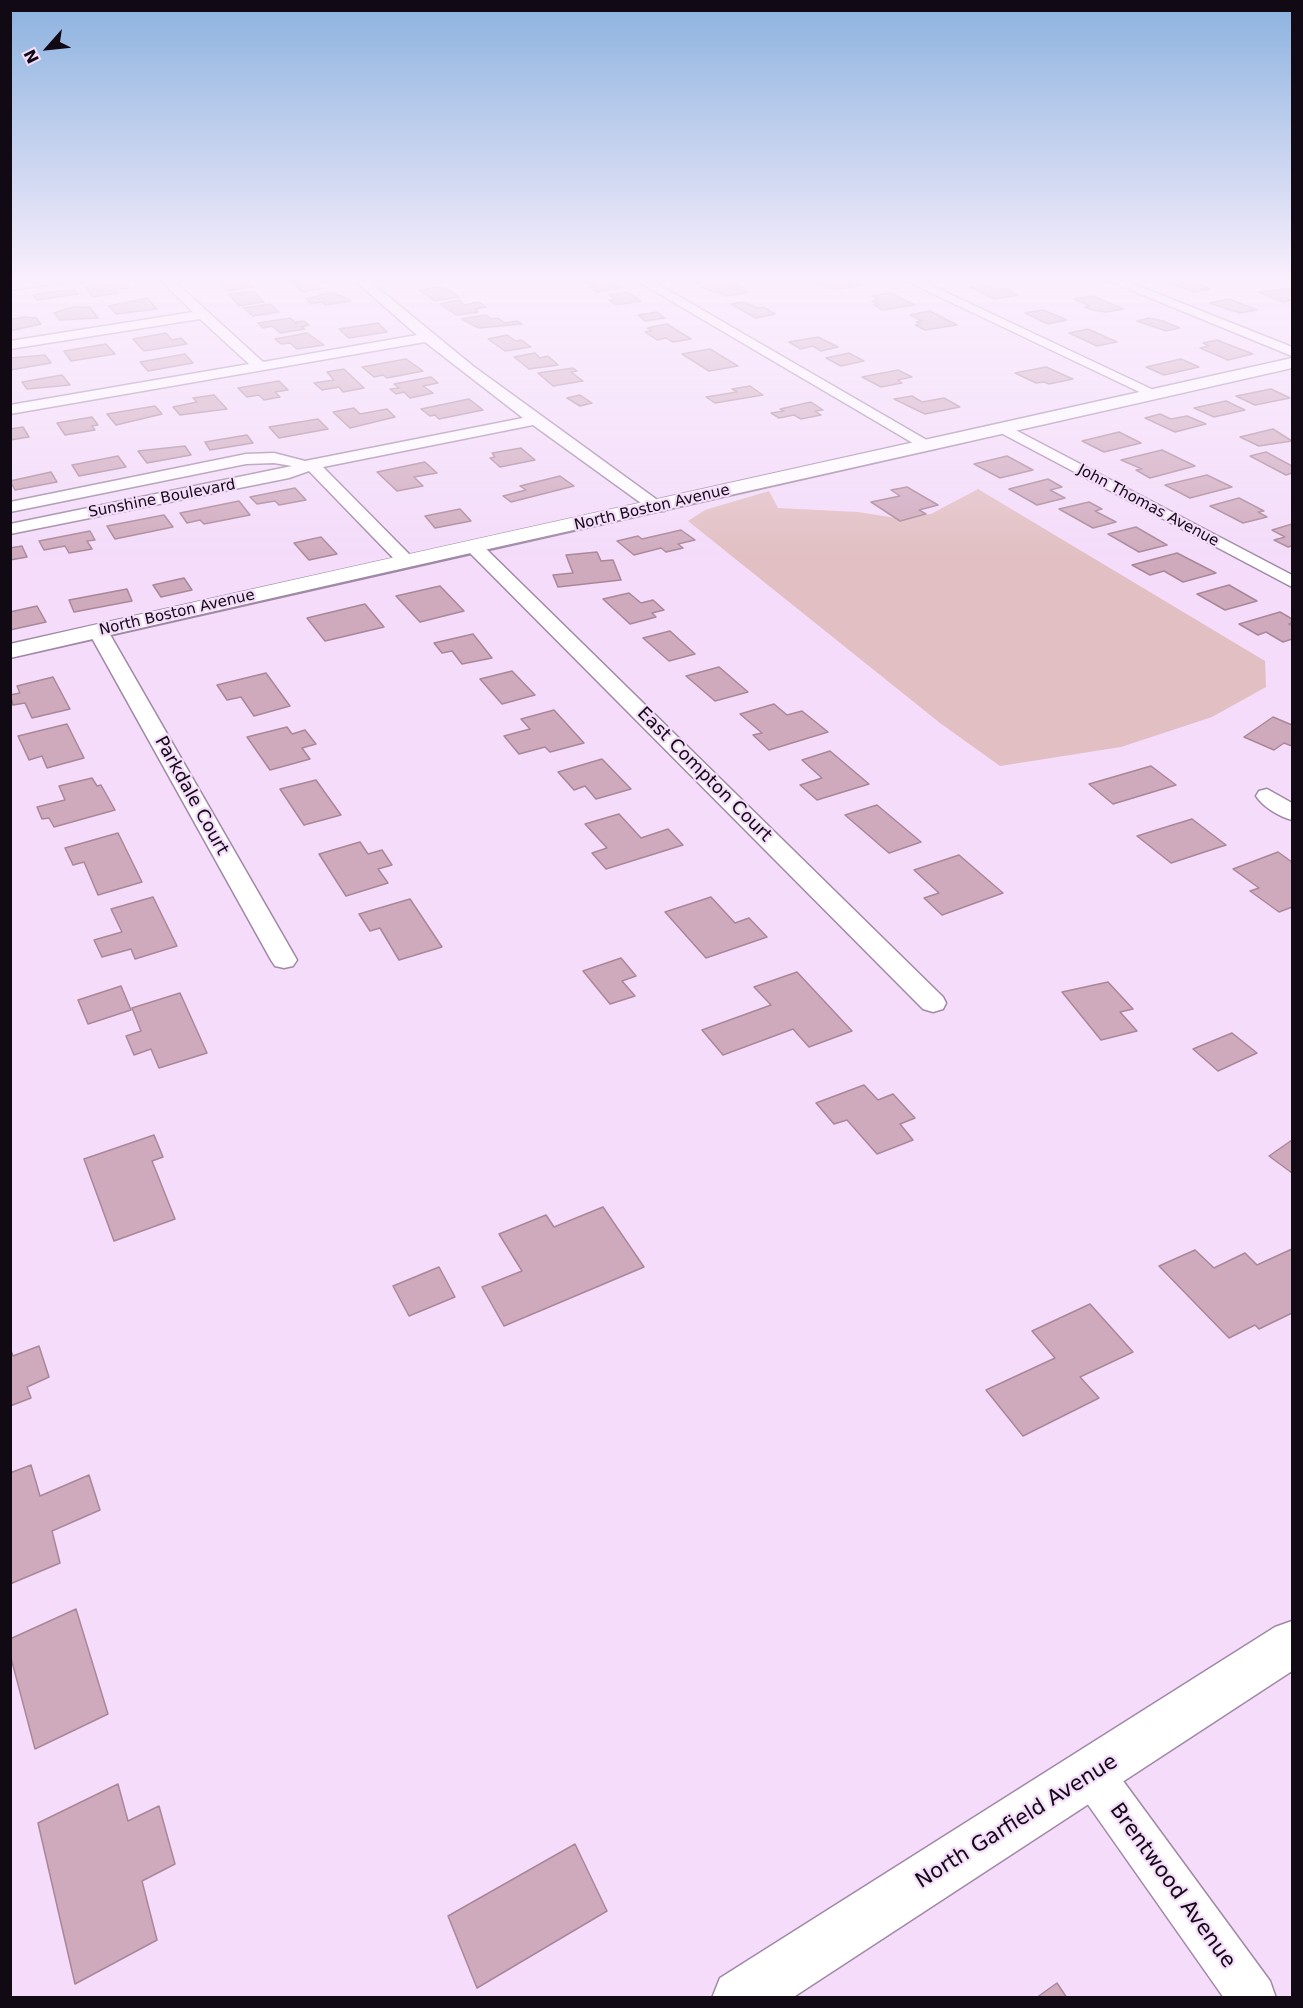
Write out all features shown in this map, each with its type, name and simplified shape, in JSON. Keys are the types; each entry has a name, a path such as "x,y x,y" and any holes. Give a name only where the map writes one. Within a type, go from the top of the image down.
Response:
{"street":[{"path":"10,410 221,373"},
{"path":"470,373 532,421 658,507"},
{"path":"802,373 929,446"},
{"path":"1109,373 1155,394"},
{"name":"North Boston Avenue","path":"10,651 405,560 658,507 1250,373"},
{"name":"Sunshine Boulevard","path":"10,529 289,473 311,464 532,421"},
{"name":"John Thomas Avenue","path":"1004,429 1293,582"},
{"name":"Sunshine Boulevard","path":"10,507 246,459 274,458 311,464"},
{"path":"311,464 405,560"},
{"name":"East Compton Court","path":"474,547 933,1003"},
{"name":"Parkdale Court","path":"98,631 284,960"},
{"path":"1267,796 1293,813"},
{"name":"North Garfield Avenue","path":"740,1998 1293,1644"},
{"name":"Brentwood Avenue","path":"1092,1774 1252,1998"}],"shaded area":[{"path":"978,489 1265,661 1266,687 1212,717 1121,747 1000,766 940,723 688,521 705,510 769,491 778,508 858,512 896,518 931,514"}],"building":[{"path":"328,373 348,373 364,388 343,392 339,387 322,390 314,383 334,380"},
{"path":"369,373 414,373 387,378 383,375 374,377"},
{"path":"538,373 572,373 583,381 553,386"},
{"path":"884,373 903,373 912,377 898,380 902,383 881,387 862,377"},
{"path":"1015,373 1059,373 1073,379 1049,384 1036,383"},
{"path":"62,375 70,385 27,389 22,382"},
{"path":"431,377 438,383 423,386 433,393 410,398 404,392 396,394 390,389 399,388 394,384"},
{"path":"279,381 288,390 275,392 280,397 264,400 259,395 247,397 238,388"},
{"path":"750,386 763,395 715,403 706,397 737,392 732,389"},
{"path":"1271,389 1290,398 1255,405 1236,396"},
{"path":"214,395 227,409 180,415 173,407 197,402 193,398"},
{"path":"580,395 592,403 580,406 567,398"},
{"path":"912,396 922,402 944,398 960,407 925,414 894,399"},
{"path":"469,399 483,410 439,419 421,409"},
{"path":"1226,401 1245,410 1214,417 1194,408"},
{"path":"811,402 823,410 815,411 821,415 801,419 794,415 779,418 771,413 784,411 780,409"},
{"path":"155,406 162,414 116,425 107,414"},
{"path":"354,408 360,414 387,409 395,417 350,428 333,412"},
{"path":"1160,414 1171,419 1187,416 1206,424 1175,432 1145,418"},
{"path":"92,417 98,425 92,426 95,430 65,435 57,423"},
{"path":"318,419 328,429 279,438 269,427"},
{"path":"23,427 29,437 10,440 10,429"},
{"path":"1273,429 1292,441 1259,446 1240,437"},
{"path":"1119,432 1141,443 1104,452 1082,441"},
{"path":"247,435 253,443 210,450 205,442"},
{"path":"185,446 191,455 147,463 138,451"},
{"path":"521,448 535,460 500,467 490,458 495,457 492,453"},
{"path":"1162,450 1195,466 1150,478 1136,470 1142,469 1121,460"},
{"path":"1266,452 1292,466 1292,473 1286,475 1250,456"},
{"path":"118,456 126,467 79,476 72,465"},
{"path":"1007,456 1033,470 1000,478 974,464"},
{"path":"425,462 437,473 414,477 423,486 397,491 377,472"},
{"path":"51,472 57,482 15,490 10,481"},
{"path":"1207,475 1232,487 1190,498 1165,485"},
{"path":"560,476 574,486 511,502 503,496 526,490 520,486"},
{"path":"1048,479 1062,487 1050,490 1065,498 1037,505 1009,489"},
{"path":"907,487 938,505 919,510 926,514 900,521 871,502 900,496 891,490"},
{"path":"295,488 306,500 279,505 275,501 257,504 250,497"},
{"path":"1239,498 1264,511 1258,512 1267,517 1243,523 1210,506"},
{"path":"239,501 250,515 204,524 200,520 187,523 180,513"},
{"path":"1089,502 1102,509 1095,511 1116,522 1093,528 1059,509"},
{"path":"460,509 471,521 435,528 425,516"},
{"path":"164,515 173,527 115,539 107,526"},
{"path":"1292,524 1292,546 1288,547 1274,540 1285,537 1272,530"},
{"path":"1136,527 1167,545 1139,552 1108,534"},
{"path":"681,530 695,540 678,544 683,548 666,552 661,548 634,555 617,541 638,536 642,539"},
{"path":"90,531 95,540 87,541 92,549 69,553 65,546 44,550 39,541"},
{"path":"321,537 337,554 309,560 294,543"},
{"path":"22,546 27,557 10,560 10,548"},
{"path":"597,552 601,561 613,560 621,580 558,587 553,575 573,573 566,555"},
{"path":"1177,553 1216,573 1183,582 1164,571 1150,575 1132,565"},
{"path":"184,578 192,590 161,597 153,585"},
{"path":"1229,585 1257,601 1225,610 1197,594"},
{"path":"440,586 464,611 420,622 396,596"},
{"path":"127,589 132,601 74,612 69,600"},
{"path":"629,593 641,603 653,600 664,610 652,613 656,617 630,624 603,599"},
{"path":"365,604 384,627 325,641 307,618"},
{"path":"37,606 46,622 10,630 10,612"},
{"path":"1280,612 1292,619 1292,623 1289,624 1292,626 1292,639 1283,642 1266,632 1258,635 1239,624"},
{"path":"670,631 695,654 669,661 643,638"},
{"path":"473,634 492,658 462,664 452,651 442,653 434,643"},
{"path":"719,667 748,692 715,701 686,676"},
{"path":"512,671 535,695 502,704 480,679"},
{"path":"266,673 290,706 254,716 241,697 227,700 217,685"},
{"path":"53,677 70,709 32,718 25,703 13,705 10,695 20,693 17,686"},
{"path":"774,704 787,715 802,711 828,732 769,750 753,735 762,733 740,714"},
{"path":"554,710 584,743 550,752 545,747 519,754 504,736 530,729 521,719"},
{"path":"1273,717 1292,725 1292,746 1284,743 1274,750 1244,737"},
{"path":"67,724 84,758 47,768 42,756 29,760 18,736"},
{"path":"287,727 292,734 305,730 316,744 302,748 310,759 270,770 247,737"},
{"path":"830,751 869,784 817,800 800,785 822,778 802,760"},
{"path":"602,759 631,789 596,799 585,786 574,790 558,772"},
{"path":"1151,766 1176,785 1113,804 1089,784"},
{"path":"92,778 97,786 101,785 115,810 54,827 49,818 42,819 37,807 65,800 59,786"},
{"path":"316,780 341,815 304,825 280,789"},
{"path":"877,805 921,842 889,853 845,815"},
{"path":"619,814 641,838 668,829 683,845 606,869 592,853 607,848 585,824"},
{"path":"1192,819 1226,845 1171,863 1137,836"},
{"path":"118,833 142,882 98,895 84,862 73,865 65,848"},
{"path":"360,842 368,854 382,850 392,865 378,869 388,883 346,896 319,854"},
{"path":"1278,852 1292,862 1292,907 1279,912 1250,891 1259,888 1233,869"},
{"path":"959,855 1003,893 942,915 924,898 939,893 914,870"},
{"path":"153,897 177,946 135,959 131,949 102,957 94,940 122,932 111,909"},
{"path":"711,897 735,923 749,918 767,937 706,958 665,912"},
{"path":"410,899 442,947 399,960 380,928 370,931 359,914"},
{"path":"621,958 636,976 622,981 635,996 610,1004 583,971"},
{"path":"797,972 852,1031 809,1047 793,1029 723,1055 702,1030 771,1005 754,987"},
{"path":"1108,982 1133,1009 1120,1012 1137,1031 1101,1040 1062,992"},
{"path":"121,986 131,1010 88,1024 78,1000"},
{"path":"180,993 207,1053 159,1068 151,1049 134,1055 126,1036 141,1031 132,1008"},
{"path":"1232,1033 1257,1053 1218,1071 1193,1049"},
{"path":"864,1085 878,1100 893,1094 915,1118 900,1124 913,1140 877,1154 847,1120 834,1124 816,1103"},
{"path":"154,1135 163,1157 152,1161 175,1219 114,1241 84,1159"},
{"path":"1292,1140 1292,1173 1269,1156"},
{"path":"603,1207 644,1267 504,1326 482,1287 522,1271 499,1234 546,1215 554,1227"},
{"path":"1292,1249 1292,1313 1259,1329 1255,1325 1229,1338 1159,1266 1195,1250 1214,1268 1245,1253 1257,1265"},
{"path":"439,1267 455,1297 409,1316 393,1286"},
{"path":"1090,1304 1133,1352 1080,1377 1099,1398 1023,1436 986,1390 1055,1358 1032,1331"},
{"path":"39,1346 49,1377 27,1387 31,1398 10,1406 10,1348 13,1356"},
{"path":"31,1465 40,1496 89,1475 100,1510 52,1531 60,1563 10,1584 10,1473"},
{"path":"76,1609 108,1714 35,1749 10,1654 10,1639"},
{"path":"118,1784 128,1821 159,1806 175,1864 142,1881 157,1940 75,1984 38,1823"},
{"path":"575,1844 607,1911 477,1988 448,1916"},
{"path":"1057,1983 1067,1998 1036,1998"}]}
